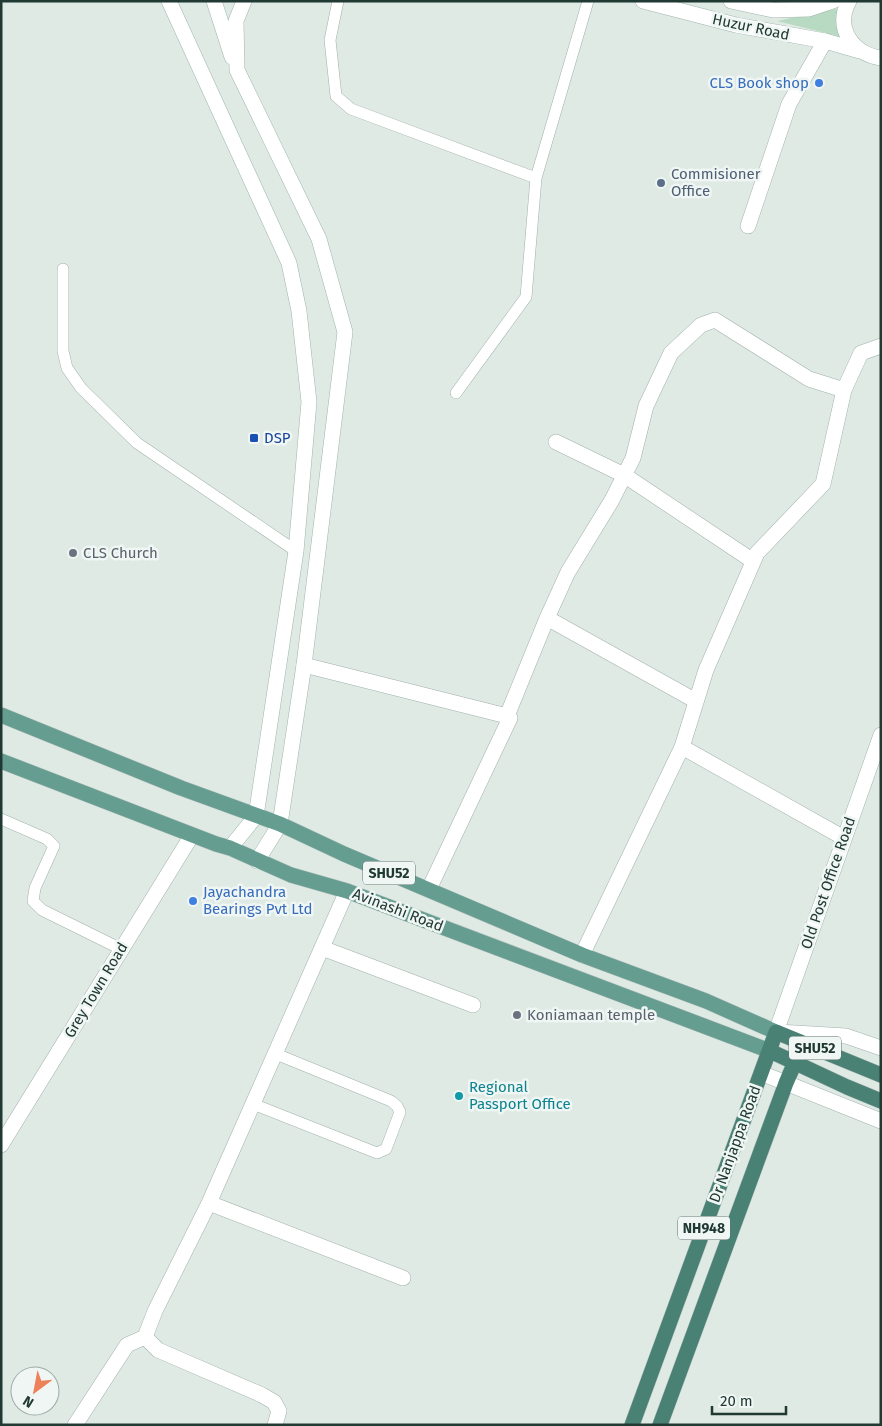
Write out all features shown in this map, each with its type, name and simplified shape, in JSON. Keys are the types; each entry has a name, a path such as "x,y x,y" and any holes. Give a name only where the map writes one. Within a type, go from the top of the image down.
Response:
{"highway":[{"name":"Dr Nanjappa Road","path":"632,1425 776,1032"},
{"name":"SHU52","path":"776,1032 881,1075"},
{"name":"Avinashi Road","path":"770,1051 847,1087 881,1100"},
{"name":"Dr Nanjappa Road","path":"660,1425 795,1062"}],"main road":[{"name":"Avinashi Road","path":"1,715 280,824 582,955 706,1001 776,1032"},
{"name":"Avinashi Road","path":"1,761 230,848 291,875 347,891 770,1051"}],"street":[{"path":"169,1 289,263 300,312 309,402 296,551 256,816 230,848"},
{"path":"214,1 237,70 319,239 345,332 304,664 280,824 257,861"},
{"path":"237,70 236,21 244,1"},
{"name":"Huzur Road","path":"644,1 736,26 826,42 860,51 871,57 881,58"},
{"path":"733,2 773,10 809,9 833,1"},
{"path":"849,1 844,18 846,31 851,42 860,51"},
{"path":"748,226 789,104 826,42"},
{"path":"304,664 507,716 568,572 612,500 634,458 646,406 671,353 701,325 715,320 809,379 844,390"},
{"path":"582,955 682,747 706,670 753,561 757,553 822,484 844,390 861,353 881,346"},
{"path":"556,442 624,475 753,561"},
{"path":"547,618 696,702"},
{"path":"429,890 510,718"},
{"name":"Old Post Office Road","path":"776,1032 881,735"},
{"path":"682,747 844,838"},
{"name":"Grey Town Road","path":"1,1145 192,834"},
{"path":"75,1425 127,1345 145,1337 155,1311 209,1203 347,891"},
{"path":"322,948 473,1005"},
{"path":"776,1032 846,1036 881,1048"},
{"path":"761,1073 881,1121"},
{"path":"209,1203 403,1278"},
{"path":"145,1337 158,1350 274,1402 279,1411 275,1425"}],"lane":[{"path":"338,1 330,40 336,96 344,104 351,109 536,178"},
{"path":"456,394 526,297 536,178 588,1"},
{"path":"63,269 63,351 67,368 81,388 137,443 296,551"},
{"path":"1,819 47,839 54,846 36,888 33,901 42,910 121,949"},
{"path":"253,1104 377,1154 386,1149 400,1112 397,1106 391,1101 276,1054"}],"green space":[{"path":"841,8 842,37 777,21"}],"place":[{"name":"CLS Book shop","path":"819,83"},
{"name":"Commisioner Office","path":"661,183"},
{"name":"DSP","path":"254,438"},
{"name":"CLS Church","path":"73,553"},
{"name":"Jayachandra Bearings Pvt Ltd","path":"193,901"},
{"name":"Koniamaan temple","path":"517,1015"},
{"name":"Regional Passport Office","path":"459,1096"}]}
